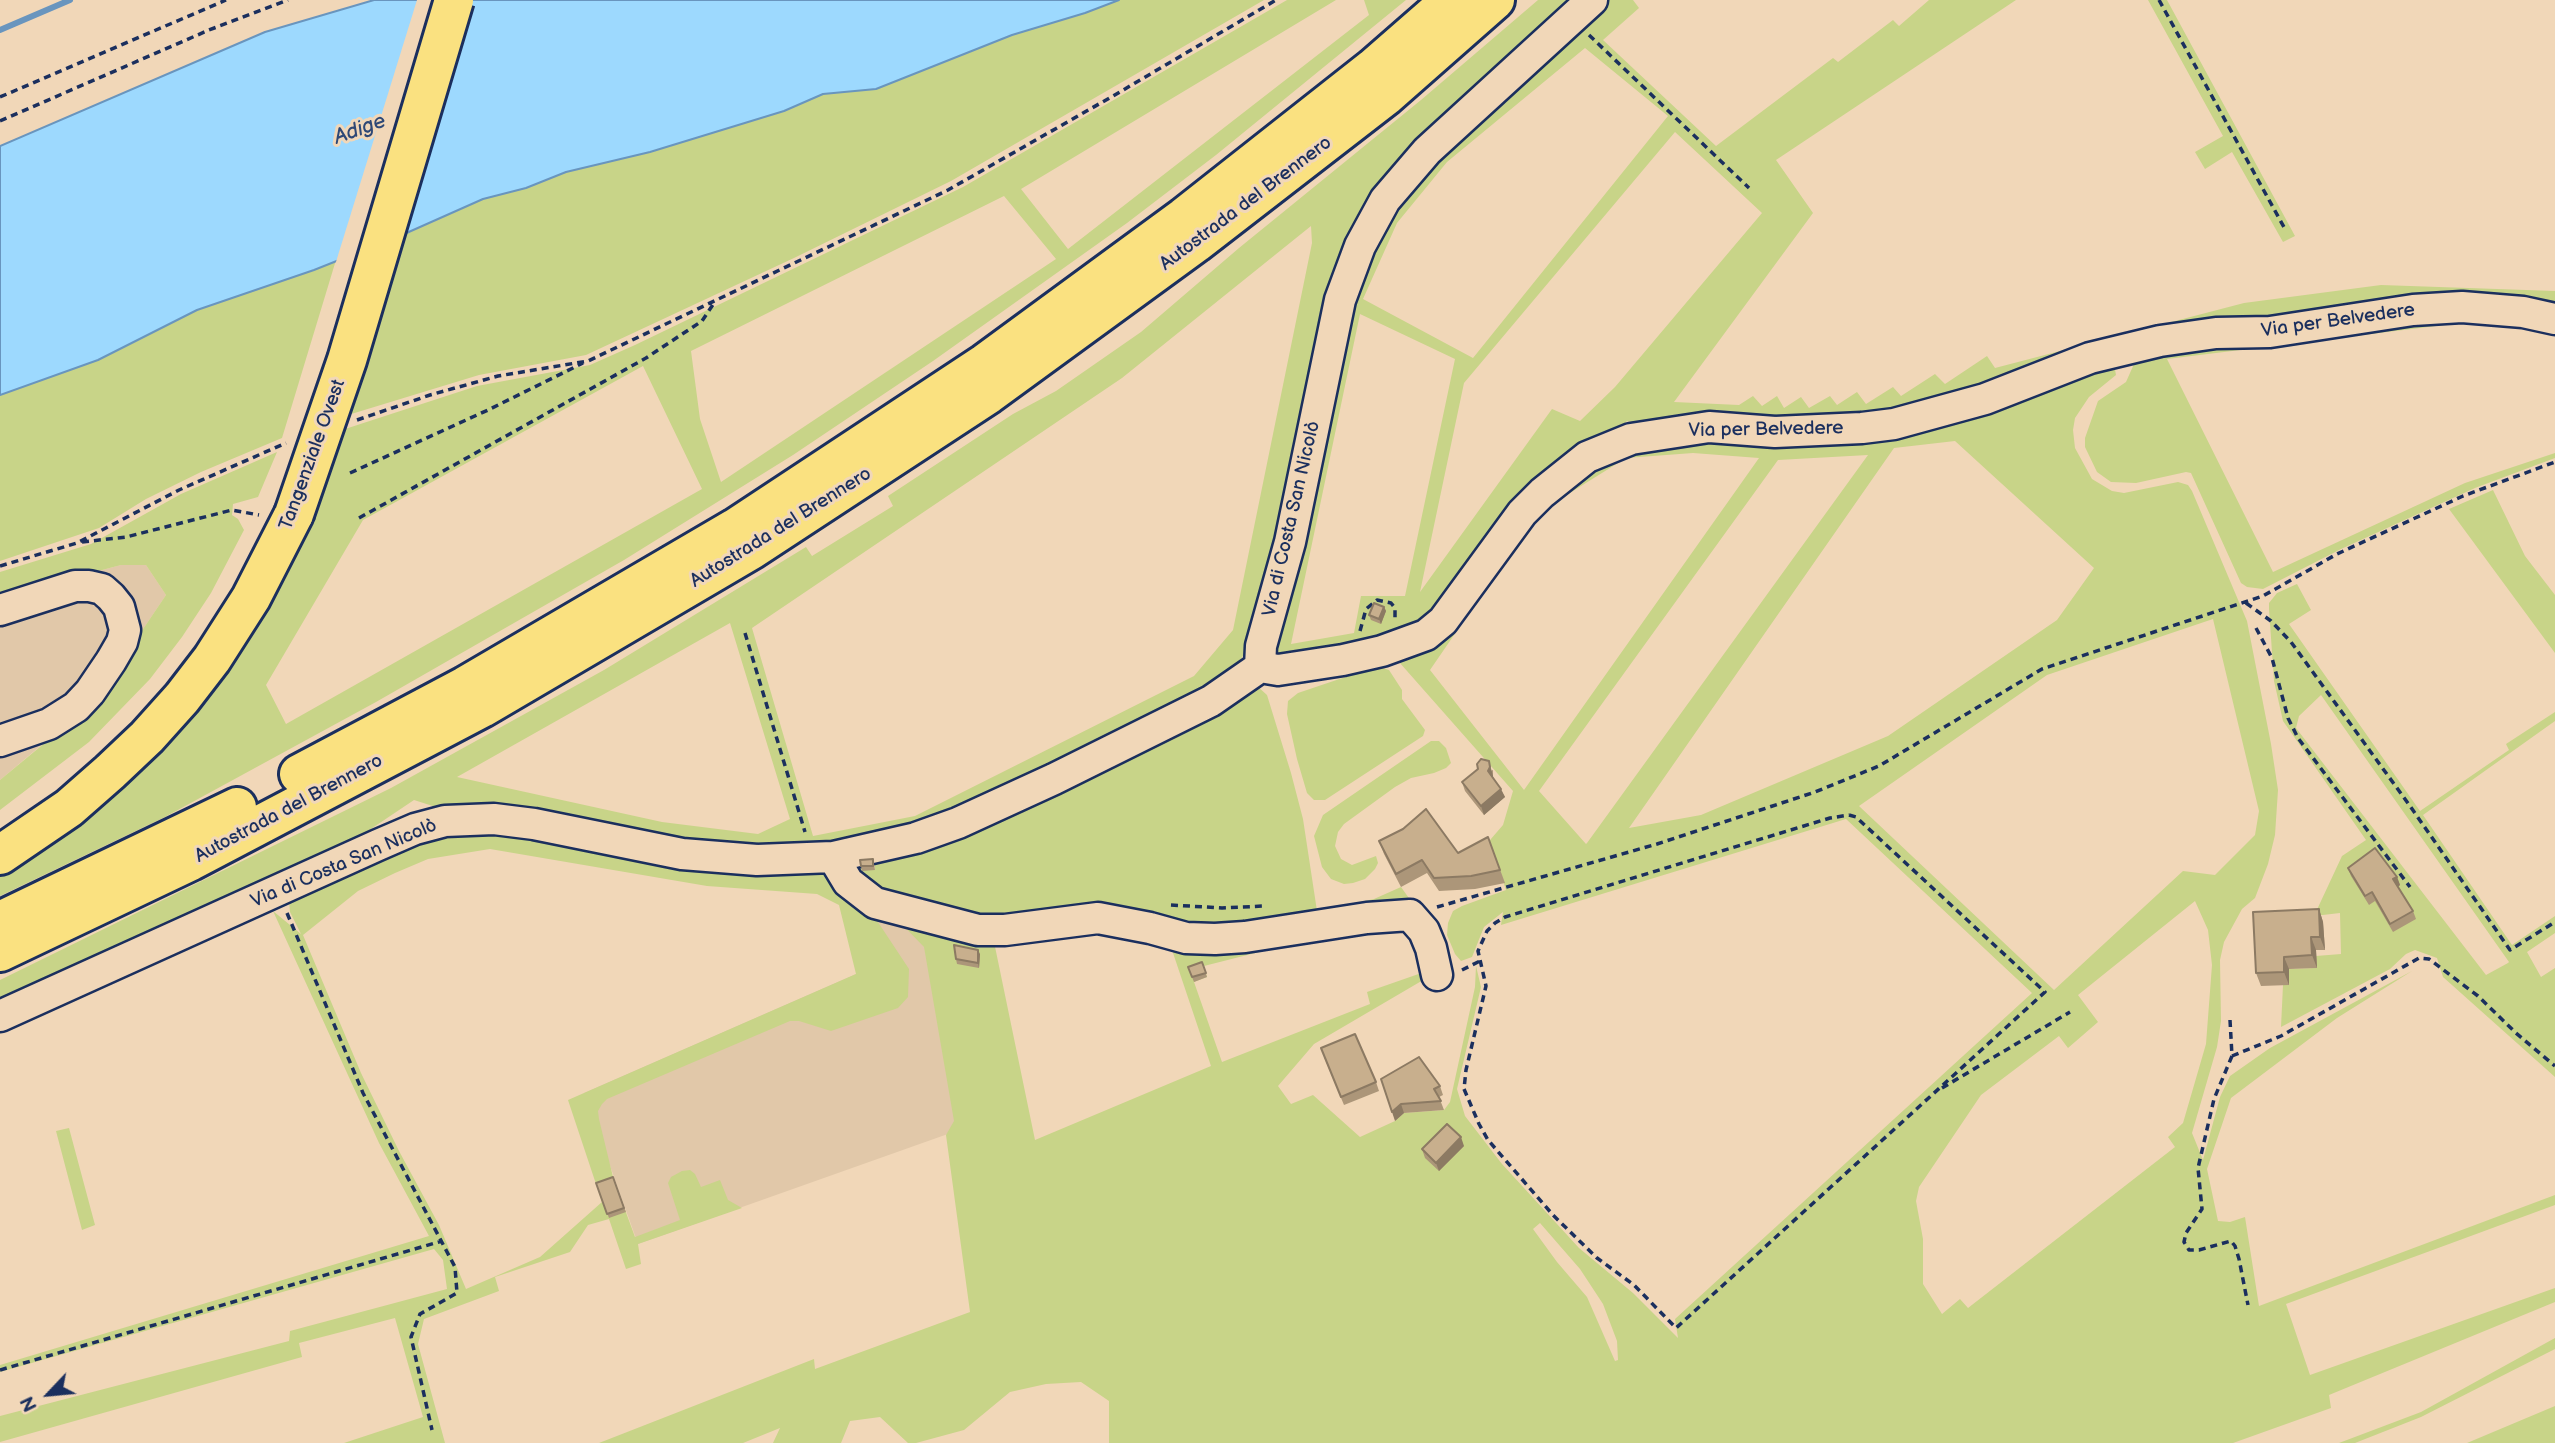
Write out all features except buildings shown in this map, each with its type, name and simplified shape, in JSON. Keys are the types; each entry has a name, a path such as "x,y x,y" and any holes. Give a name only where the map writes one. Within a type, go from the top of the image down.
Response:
{"highway":[{"name":"Tangenziale Ovest","path":"0,855 69,808 147,737 212,659 251,598 430,0"},
{"name":"Tangenziale Ovest","path":"0,825 79,768 148,698 209,620 277,511 347,360 454,0"},
{"name":"Autostrada del Brennero","path":"0,921 204,825 465,686 735,528 985,363 1184,217 1373,68 1451,0"},
{"name":"Autostrada del Brennero","path":"0,952 191,861 482,708 751,550 989,394 1196,243 1386,96 1496,0"}],"street":[{"name":"Via di Costa San Nicolò","path":"0,1016 415,830 445,821 494,819 534,824 682,854 757,860 822,857 916,838 958,823 1211,701 1260,667 1261,646 1290,542 1340,300 1360,246 1385,201 1427,151 1582,9"},
{"name":"Via per Belvedere","path":"1260,667 1278,670 1343,660 1382,651 1426,635 1443,621 1522,513 1542,493 1587,457 1631,439 1709,427 1775,432 1895,424 1985,399 2090,358 2160,341 2216,333 2270,332 2413,310 2462,307 2523,312 2555,319"},
{"path":"0,610 75,586 89,586 102,589 111,597 119,607 125,630 122,642 111,661 76,707 49,724 0,741"},
{"path":"822,857 875,903 978,930 1005,930 1098,918 1186,938 1215,939 1245,937 1367,918 1410,915 1424,931 1447,974"}],"path":[{"path":"0,97 226,0"},
{"path":"0,121 209,30 288,0"},
{"path":"350,472 488,410 948,190 1276,0"},
{"path":"2159,0 2285,229"},
{"path":"1582,9 1749,188"},
{"path":"359,518 646,358 702,321 714,303"},
{"path":"354,421 430,395 498,376 588,361"},
{"path":"76,543 179,490 290,442"},
{"path":"1410,915 1657,844 1815,792 1879,766 2042,669 2263,596 2337,554 2463,496 2555,462"},
{"path":"0,566 76,543 126,537 232,510 277,511"},
{"path":"2245,602 2271,621 2291,642 2510,950 2555,922"},
{"path":"2256,628 2272,658 2288,718 2298,738 2410,887"},
{"path":"745,633 822,857"},
{"path":"1849,815 1856,817 2045,992 1934,1093 1676,1328 1634,1285 1597,1258 1553,1215 1488,1140 1479,1124 1464,1089 1486,986 1478,951 1487,931 1505,917 1817,821 1849,815"},
{"path":"278,891 363,1093 455,1267 457,1293 420,1314 411,1337 432,1430"},
{"path":"2232,1056 2281,1036 2419,958 2429,958 2478,996 2555,1066"},
{"path":"1447,974 1480,961"},
{"path":"1934,1093 2070,1012"},
{"path":"2230,1020 2232,1056 2214,1099 2198,1168 2202,1209 2186,1233 2184,1242 2189,1250 2199,1250 2231,1241 2239,1259 2248,1305"},
{"path":"0,1370 442,1241"}],"shaded area":[{"path":"121,565 146,565 166,595 114,672 58,731 0,780 0,597"},
{"path":"868,907 953,930 976,1124 638,1244 584,1093 856,974"}],"green space":[{"path":"1119,0 1264,0 951,181 586,355 479,375 348,415 402,235 483,199 526,188 566,172 784,111 824,94 876,89 1012,35"},
{"path":"1287,0 1336,0 1021,189 1068,249 1369,15 1364,0 1406,0 1216,155 1127,223 933,361 793,455 624,560 376,702 165,817 0,896 0,868 110,790 342,430 477,386 590,365 963,187","holes":["1004,196 1056,259 721,482 700,419 691,351","643,366 702,489 286,724 266,685 363,520"]},
{"path":"1538,0 1580,0 1381,183 1347,238 1334,275 1298,447 1252,642 1237,665 1217,686 953,816 825,847 717,849 479,806 439,808 414,800 335,853 0,1004 0,980 391,788 604,670 806,547 812,556 893,506 888,496 1013,414 1056,391 1141,332 1239,248 1421,100","holes":["1311,226 1312,243 1233,630 1194,676 915,816 813,836 752,628 1122,378","730,623 790,819 758,834 662,822 457,777"]},
{"path":"1604,0 1633,0 1639,8 1603,40 1716,146 1833,58 1838,62 1893,20 1899,26 1929,0 2016,0 1776,160 1813,213 1674,402 1739,405 1753,396 1762,406 1777,396 1784,408 1801,397 1809,408 1830,396 1837,405 1857,392 1866,404 1893,387 1901,396 1935,374 1945,384 1987,356 1995,368 2244,303 2381,285 2555,291 2555,310 2357,309 1884,418 1638,429 1637,423 1627,421 1421,629 1276,663 1273,648 1341,328 1398,195","holes":["1585,48 1668,116 1473,358 1363,299 1397,223 1447,162","1675,132 1762,213 1615,387 1580,421 1552,409 1420,592 1464,383","1360,314 1455,359 1405,596 1361,596 1354,633 1291,644"]},
{"path":"2148,0 2167,0 2295,236 2283,242 2232,152 2205,169 2195,152 2223,136"},
{"path":"336,260 282,438 201,472 146,499 99,528 0,561 0,395 98,360 197,310"},
{"path":"2485,320 2167,359 2273,572 2465,483 2555,453 2555,458 2475,488 2341,549 2263,589 2247,587 2241,583 2191,473 2136,483 2111,482 2097,472 2085,447 2085,438 2098,401 2126,382 2138,355 2357,326"},
{"path":"2114,364 2116,375 2089,397 2075,418 2075,448 2092,479 2112,491 2124,493 2178,482 2188,485 2192,491 2247,621 2278,790 2275,835 2268,864 2255,898 2242,909 2224,942 2220,960 2221,1021 2217,1047 2192,1133 2203,1160 2220,1097 2230,1076 2270,1048 2412,971 2337,1018 2231,1098 2207,1169 2218,1221 2230,1222 2245,1217 2259,1306 2555,1195 2555,1205 2286,1304 2310,1375 2555,1288 2555,1302 2329,1395 2331,1408 2233,1443 1109,1443 1109,1401 1081,1382 1046,1384 1010,1392 964,1430 916,1443 908,1443 880,1417 850,1421 841,1443 773,1443 780,1428 743,1443 599,1443 814,1359 815,1369 970,1312 946,1135 954,1121 924,947 890,912 993,937 1035,1140 1211,1066 1170,944 1407,923 1263,951 1204,966 1207,977 1194,982 1222,1062 1370,1004 1367,992 1430,970 1430,976 1314,1044 1278,1086 1291,1104 1313,1095 1360,1137 1395,1121 1404,1113 1444,1110 1450,1102 1475,987 1476,966 1481,987 1457,1089 1465,1116 1502,1164 1579,1248 1633,1293 1678,1338 1675,1319 2032,993 1846,819 1501,925 1503,912 1484,927 1472,957 1461,961 1447,935 1448,923 1453,911 1506,890 1493,850 1484,847 1503,825 1513,791 1392,654 1573,474 1679,438 1769,445","holes":["1955,441 2094,568 2057,620 1888,736 1701,815 1629,828 1894,448","1693,453 1759,458 1524,790 1430,670 1531,523 1557,501 1626,458","1868,455 1586,844 1539,791 1778,460","2213,619 2259,811 2255,835 2215,875 2183,871 2054,990 1859,806 2047,675","2195,901 2208,930 2212,965 2206,1044 2183,1123 2168,1137 2175,1147 1968,1308 1960,1299 1942,1314 1923,1284 1923,1239 1916,1201 1919,1187 1981,1095 2059,1036 2068,1048 2098,1022 2078,995","1540,1223 1580,1269 1603,1304 1617,1341 1618,1360 1615,1361 1587,1297 1533,1229"]},
{"path":"277,452 258,497 233,504 232,515 238,519 244,530 211,593 150,679 89,742 0,810 0,780 58,732 114,672 166,595 146,565 121,565 0,597 0,572 91,544 181,494"},
{"path":"2493,490 2525,556 2555,595 2555,653 2449,509"},
{"path":"2297,584 2311,610 2289,624 2420,811 2509,750 2506,744 2555,712 2555,721 2423,815 2512,945 2555,916 2555,933 2527,952 2541,977 2555,968 2555,1077 2443,977 2437,958 2415,950 2406,954 2390,969 2281,1027 2283,985 2289,969 2316,968 2316,956 2341,954 2340,913 2314,916 2342,856 2366,840 2283,721 2274,681 2269,609 2269,603 2277,593","holes":["2321,695 2509,962 2486,975 2296,728 2299,716"]},
{"path":"1372,668 1389,670 1402,690 1402,699 1425,730 1423,736 1325,800 1314,800 1307,793 1297,759 1287,714 1288,701 1298,693"},
{"path":"1256,685 1267,695 1291,773 1303,819 1317,911 1374,899 1401,887 1411,901 1267,928 980,922 889,896 857,871 855,860 875,870 874,858"},
{"path":"1431,741 1439,741 1446,748 1451,763 1446,768 1411,778 1395,787 1344,824 1338,832 1335,846 1341,859 1352,865 1376,856 1378,863 1375,869 1365,879 1353,883 1344,884 1331,879 1322,867 1314,836 1323,815"},
{"path":"498,828 818,868 868,907 909,969 908,997 898,1008 831,1031 799,1021 790,1021 607,1099 598,1111 599,1119 613,1177 635,1237 680,1220 668,1183 671,1177 682,1171 690,1170 695,1174 701,1187 720,1180 728,1200 742,1208 638,1244 641,1264 626,1269 609,1219 588,1225 570,1252 495,1277 499,1291 424,1319 418,1344 445,1443 344,1443 423,1417 395,1318 299,1343 302,1357 0,1442 0,1416 289,1341 290,1331 447,1289 443,1260 434,1249 0,1372 0,1365 429,1236 379,1143 273,911 301,934 290,912 289,900 435,833","holes":["490,849 707,886 817,894 839,905 856,974 568,1100 602,1202 540,1257 466,1289 439,1225 361,1073 303,935 358,891 395,873 428,859"]},
{"path":"69,1128 95,1225 82,1230 56,1131"},
{"path":"2555,1338 2555,1349 2421,1417 2355,1443 2339,1443 2421,1412"},
{"path":"2555,1406 2555,1443 2467,1443"}],"water":[{"name":"Adige","path":"374,0 1119,0 1012,35 876,89 823,94 784,111 650,152 566,172 526,188 483,199 314,270 197,310 98,360 0,395 0,146 265,32"}],"pier":[{"path":"417,0 469,0 401,239 335,265"}],"waterway":[{"path":"0,30 70,0"}]}
